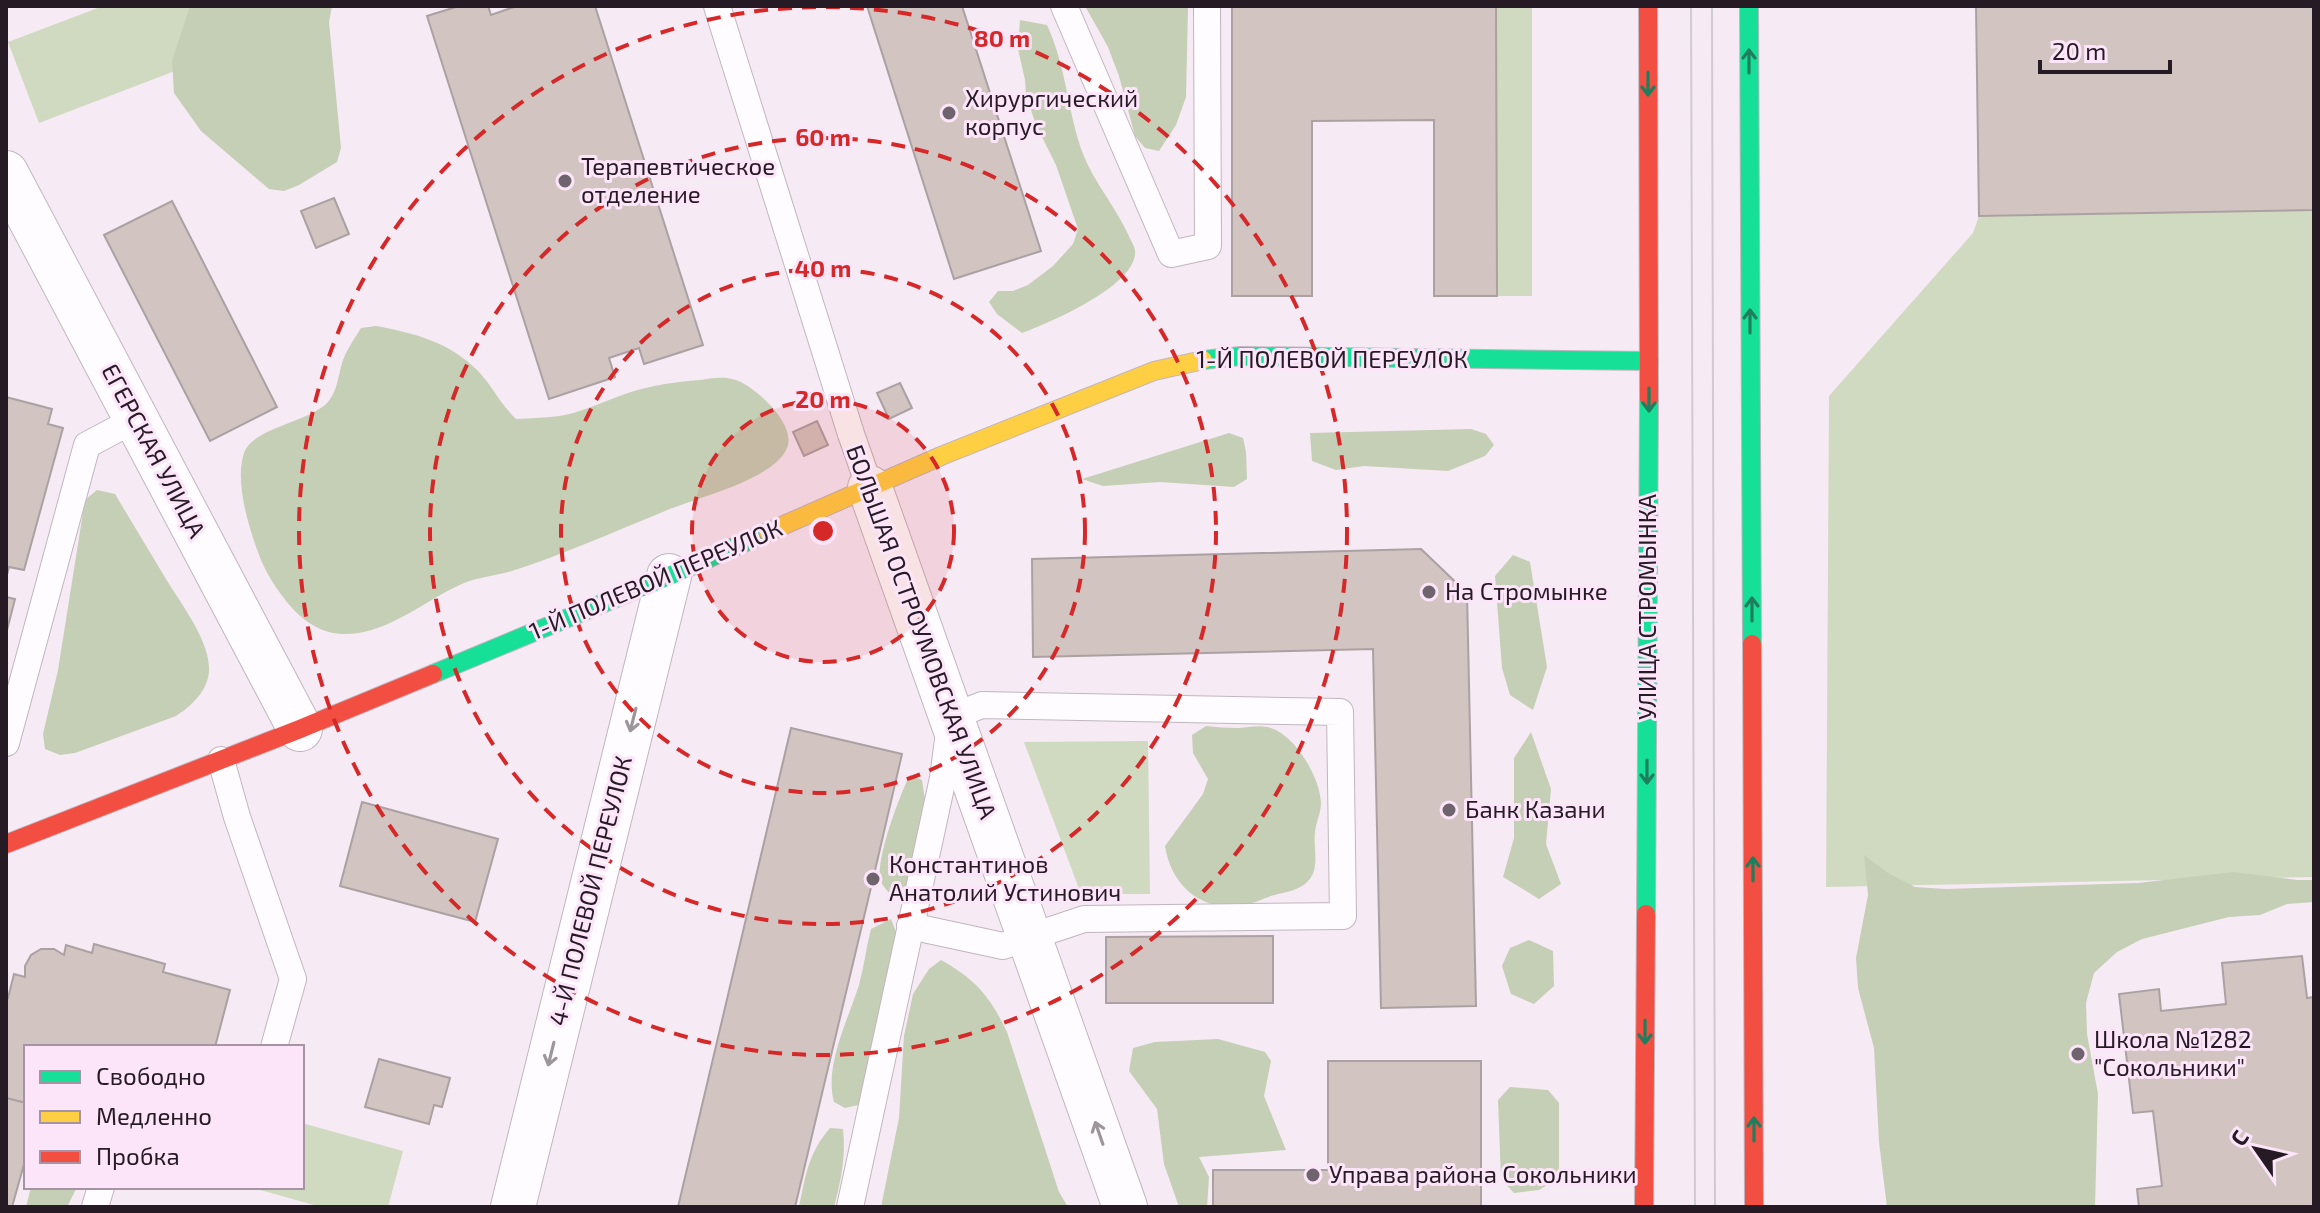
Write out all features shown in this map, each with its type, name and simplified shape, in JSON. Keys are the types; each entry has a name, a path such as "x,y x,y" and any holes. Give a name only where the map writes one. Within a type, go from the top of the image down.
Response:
{"main road":[{"name":"УЛИЦА СТРОМЫНКА","path":"1644,1207 1648,6"},
{"path":"1749,6 1754,1207"},
{"name":"1-Й ПОЛЕВОЙ ПЕРЕУЛОК","path":"6,844 300,729 669,576 941,456 1154,371 1205,357 1241,356 1649,361"}],"street":[{"name":"ЕГЕРСКАЯ УЛИЦА","path":"6,173 300,729"},
{"name":"БОЛЬШАЯ ОСТРОУМОВСКАЯ УЛИЦА","path":"870,488 1125,1207"},
{"name":"4-Й ПОЛЕВОЙ ПЕРЕУЛОК","path":"513,1207 669,576"}],"lane":[{"name":"БОЛЬШАЯ ОСТРОУМОВСКАЯ УЛИЦА","path":"717,6 870,488"},
{"path":"1064,6 1171,254 1208,246 1207,6"},
{"path":"6,743 87,445 136,419"},
{"path":"850,1207 910,926 943,778 951,717 982,705 1340,712 1343,916 1084,919 1003,946 910,926"},
{"path":"221,760 237,817 293,979 275,1045"}],"green space":[{"path":"103,6 234,6 248,43 39,123 8,42"},
{"path":"190,6 332,6 329,22 341,148 337,162 284,191 269,189 201,131 174,93 172,61"},
{"path":"1085,6 1188,6 1186,97 1176,125 1159,151 1145,148 1135,136 1108,47"},
{"path":"1496,6 1532,6 1532,296 1497,296"},
{"path":"1976,6 2314,6 2314,877 1826,887 1829,396 1973,233 1979,216"},
{"path":"1020,20 1047,25 1059,57 1083,154 1135,250 1132,263 1123,276 1108,289 1071,312 1022,333 997,314 989,302 998,291 1013,291 1028,285 1053,266 1073,244 1078,229 1056,165 1036,125 1026,95 1018,49"},
{"path":"376,326 417,336 455,352 482,376 516,419 565,415 663,384 718,378 736,380 754,390 781,418 788,439 787,448 767,470 751,479 531,564 464,583 383,626 351,634 322,630 296,612 263,565 245,507 241,465 249,444 258,437 326,404 335,389 345,356 361,328"},
{"path":"1471,429 1486,434 1494,445 1485,456 1448,471 1364,466 1336,470 1312,461 1310,433"},
{"path":"1229,433 1243,438 1246,452 1247,479 1234,487 1160,482 1103,486 1082,479"},
{"path":"97,490 115,494 191,619 204,643 209,675 199,696 176,716 75,753 60,755 45,749 43,734 58,670 85,500"},
{"path":"1513,555 1530,562 1547,667 1533,710 1510,695 1502,668 1495,576"},
{"path":"1206,726 1267,727 1287,737 1304,757 1316,781 1321,803 1315,832 1314,869 1301,887 1246,905 1227,907 1214,905 1190,893 1174,873 1165,846 1203,794 1208,779 1193,753 1192,735"},
{"path":"1531,732 1551,789 1546,844 1561,884 1539,899 1503,877 1514,838 1514,758"},
{"path":"1148,741 1150,894 1081,894 1024,742"},
{"path":"910,775 922,780 926,807 913,886 902,892 889,893 881,882 881,860"},
{"path":"1864,855 1888,873 1915,887 1946,889 2138,883 2234,872 2314,880 2314,902 2287,904 2260,915 2229,917 2142,939 2117,952 2094,973 2086,1003 2087,1034 2098,1094 2095,1207 1887,1207 1879,1142 1874,1048 1858,988 1856,958 1868,895"},
{"path":"891,919 896,932 880,1027 858,1105 845,1108 834,1102 832,1073 835,1058 859,985 871,929"},
{"path":"1529,940 1553,951 1554,986 1534,1004 1511,994 1502,966 1510,948"},
{"path":"941,960 980,990 1001,1019 1059,1192 1068,1207 881,1207 899,1118 904,1036 913,994 929,969"},
{"path":"1218,1039 1265,1052 1271,1061 1264,1096 1286,1150 1199,1157 1209,1177 1207,1207 1179,1207 1164,1164 1157,1109 1129,1071 1133,1048 1155,1042"},
{"path":"1510,1087 1548,1090 1559,1103 1559,1178 1539,1190 1514,1193 1501,1179 1498,1100"},
{"path":"304,1124 403,1151 388,1207 321,1207 257,1189 304,1189"},
{"path":"830,1128 843,1129 844,1139 834,1207 799,1207 812,1156"},
{"path":"30,1189 76,1189 67,1207 26,1207"}],"building":[{"name":"Терапевтическое отделение","path":"459,6 488,6 491,15 517,6 595,6 703,345 644,364 639,348 609,358 615,377 549,399 427,16"},
{"name":"Хирургический корпус","path":"867,6 962,6 1041,251 954,279"},
{"path":"1232,6 1496,6 1497,296 1434,296 1434,120 1312,121 1312,296 1232,296"},
{"path":"1976,6 2314,6 2314,210 1979,216"},
{"path":"334,198 349,234 316,248 301,211"},
{"path":"172,201 277,407 210,441 104,235"},
{"path":"900,383 912,408 889,419 877,393"},
{"path":"6,397 52,409 48,424 63,428 24,570 9,567 6,579"},
{"path":"817,421 828,445 804,456 793,432"},
{"path":"1421,549 1467,593 1476,1006 1381,1008 1373,649 1033,657 1032,559"},
{"path":"6,597 15,599 6,634"},
{"path":"791,728 902,754 873,879 795,1207 678,1207"},
{"path":"362,802 498,839 475,922 340,886"},
{"path":"1273,936 1273,1003 1106,1003 1106,937"},
{"path":"94,944 165,964 163,972 230,990 216,1045 24,1045 24,1102 6,1098 6,997 14,974 25,977 25,966 31,955 41,949 54,949 64,955 66,945 92,953"},
{"path":"2302,956 2307,998 2314,997 2314,1207 2139,1207 2137,1189 2162,1186 2153,1111 2133,1113 2119,994 2159,989 2161,1011 2226,1004 2222,963"},
{"path":"379,1059 450,1078 442,1107 434,1105 429,1124 365,1107"},
{"path":"1328,1061 1481,1061 1481,1207 1213,1207 1213,1170 1328,1170"},
{"path":"6,1098 24,1102 24,1164 12,1207 6,1207"}],"tram line":[{"path":"1691,6 1695,1207"},
{"path":"1712,6 1715,1207"}],"traffic: fast":[{"path":"1749,6 1752,644"},
{"path":"1203,360 1241,356 1649,361"},
{"path":"1646,914 1649,399"},
{"path":"433,674 768,532"}],"traffic: slow":[{"path":"768,532 941,456 1154,371 1203,360"}],"traffic: jam":[{"path":"1648,6 1649,399"},
{"path":"1752,644 1754,1207"},
{"path":"6,844 433,674"},
{"path":"1644,1207 1646,914"}],"place":[{"name":"Хирургический корпус","path":"949,113"},
{"name":"Терапевтическое отделение","path":"565,181"},
{"name":"На Стромынке","path":"1429,592"},
{"name":"Банк Казани","path":"1449,810"},
{"name":"Константинов Анатолий Устинович","path":"873,879"},
{"name":"Школа №1282 \"Сокольники\"","path":"2078,1054"},
{"name":"Управа района Сокольники","path":"1313,1175"}]}
